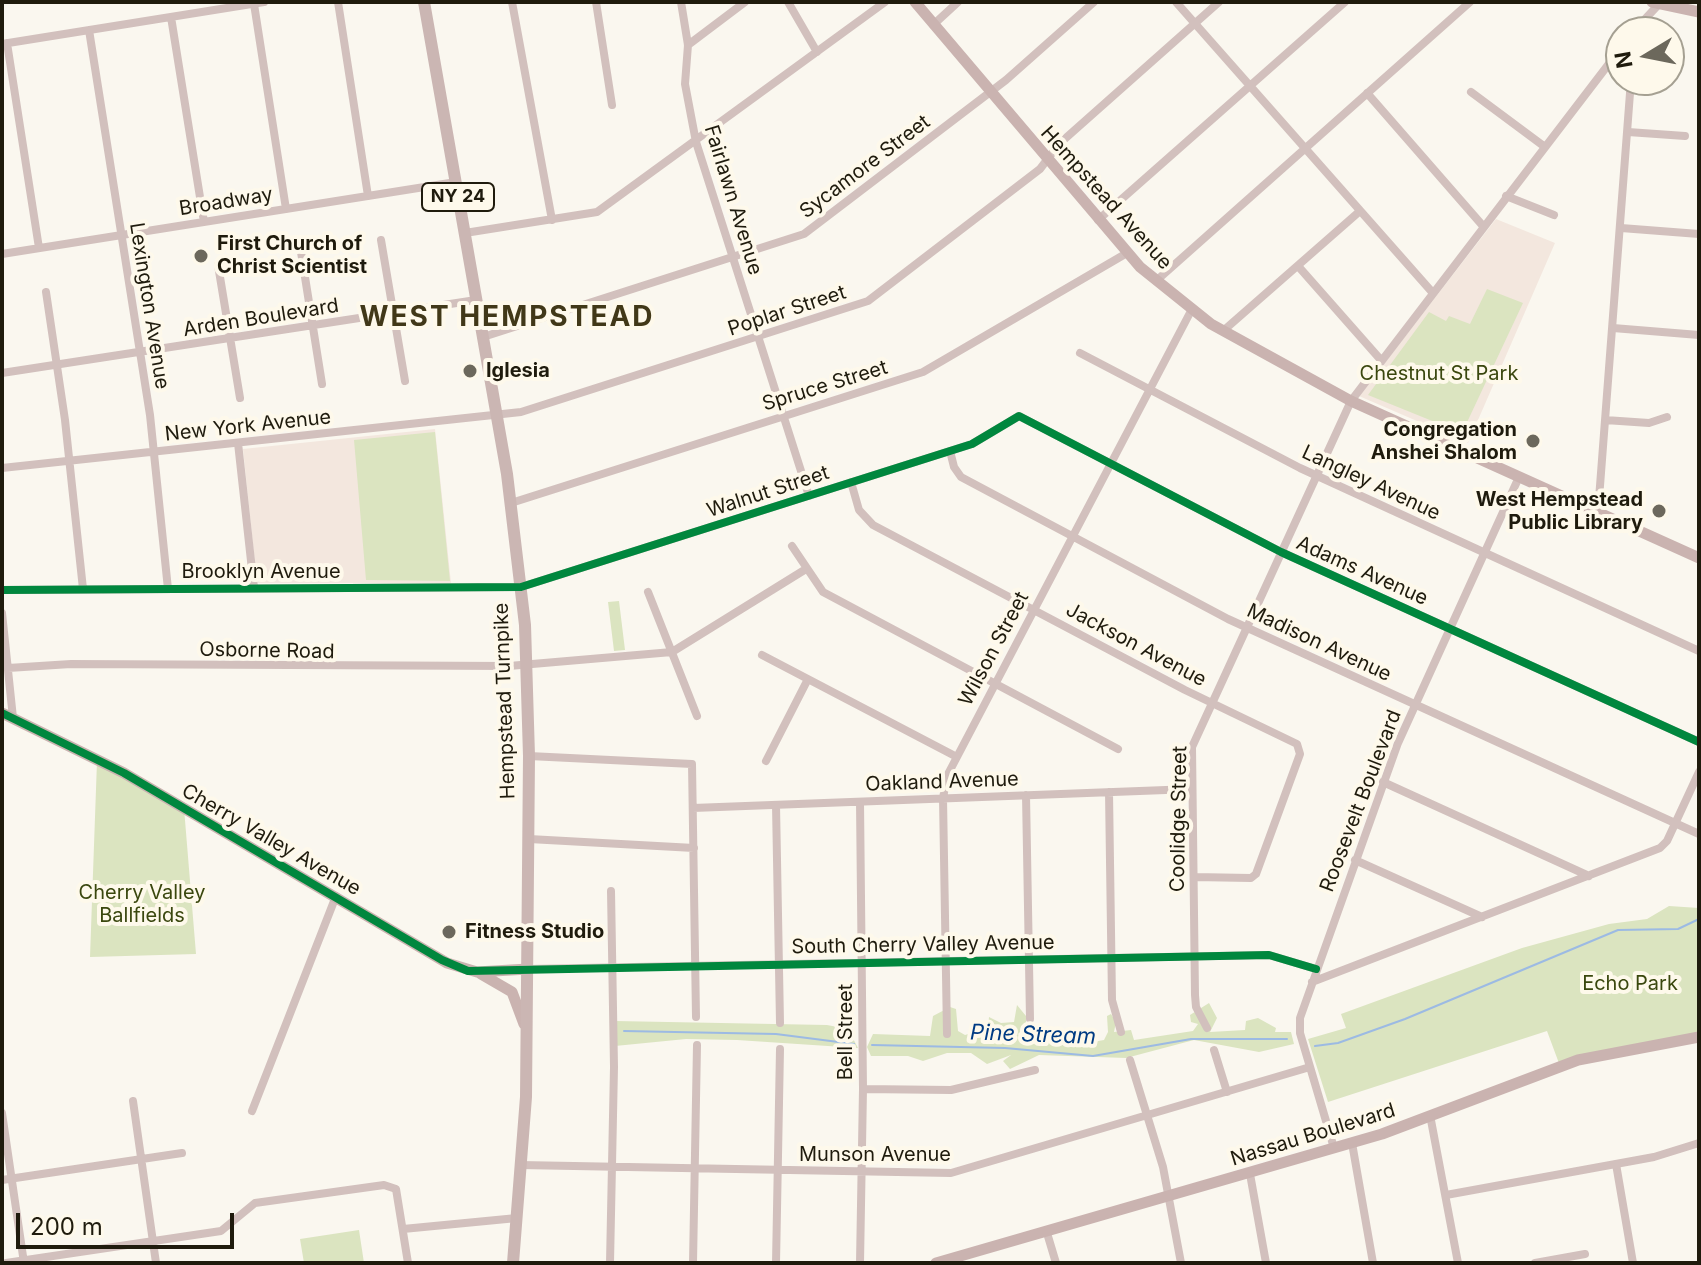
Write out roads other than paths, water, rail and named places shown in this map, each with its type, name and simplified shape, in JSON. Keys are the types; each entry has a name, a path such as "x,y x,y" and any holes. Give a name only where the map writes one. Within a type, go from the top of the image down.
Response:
{"main road":[{"name":"Hempstead Turnpike","path":"424,2 511,503 527,666 529,839 526,1097 513,1263"},
{"name":"Hempstead Avenue","path":"915,2 1127,253 1156,281 1223,331 1351,401 1699,558"},
{"path":"1657,3 1699,12"},
{"name":"Cherry Valley Avenue","path":"8,715 124,773 442,960 477,972 528,969"},
{"path":"477,972 512,992 525,1028"},
{"name":"Nassau Boulevard","path":"936,1263 1352,1143 1578,1060 1699,1037"}],"street":[{"path":"39,248 4,43 171,17 220,6 264,2"},
{"path":"338,2 368,196"},
{"path":"512,2 552,220"},
{"path":"596,2 612,105"},
{"name":"Fairlawn Avenue","path":"681,2 688,45 685,84 696,142 809,496"},
{"path":"688,45 745,2"},
{"path":"788,2 817,52"},
{"path":"465,233 597,212 885,2"},
{"path":"933,25 958,2"},
{"name":"Sycamore Street","path":"483,337 804,234 989,93 1094,2"},
{"path":"1176,2 1432,292"},
{"name":"Poplar Street","path":"497,415 521,412 868,301 1048,160 1059,144 1219,2"},
{"path":"1098,220 1345,2"},
{"path":"1156,281 1470,2"},
{"path":"254,4 286,209"},
{"path":"171,17 204,222"},
{"name":"Lexington Avenue","path":"89,30 140,352 168,589"},
{"name":"Coolidge Street","path":"1207,1028 1196,1007 1192,747 1351,401 1380,359 1605,69"},
{"path":"1471,92 1545,147"},
{"path":"1367,93 1483,226"},
{"path":"1598,512 1630,96"},
{"path":"1628,132 1685,136"},
{"name":"Broadway","path":"2,254 456,182"},
{"path":"1506,196 1554,215"},
{"path":"1223,331 1360,211"},
{"path":"1621,228 1699,234"},
{"path":"381,240 405,381"},
{"path":"301,252 322,384"},
{"name":"Spruce Street","path":"511,503 923,372 1127,253"},
{"path":"218,265 240,398"},
{"path":"1298,266 1380,359"},
{"path":"46,292 83,589"},
{"name":"Arden Boulevard","path":"2,373 476,300"},
{"name":"Wilson Street","path":"947,1034 943,798 955,756 1192,309"},
{"path":"1613,328 1699,335"},
{"name":"Langley Avenue","path":"1080,353 1315,476 1699,651"},
{"name":"New York Avenue","path":"2,468 497,415"},
{"name":"Adams Avenue","path":"1019,416 1281,552 1699,742"},
{"name":"Walnut Street","path":"521,587 988,439 1019,416"},
{"path":"1605,420 1649,423 1667,417"},
{"path":"238,443 254,588"},
{"name":"Madison Avenue","path":"950,451 954,467 961,477 1246,627 1699,834"},
{"name":"Roosevelt Boulevard","path":"1334,1148 1299,1028 1316,969 1383,782 1519,477"},
{"name":"Jackson Avenue","path":"851,482 859,510 873,525 1301,748 1256,874 1251,878 1194,877"},
{"path":"792,546 823,592 1118,749"},
{"path":"672,652 806,569"},
{"name":"Brooklyn Avenue","path":"2,590 521,587"},
{"path":"648,592 697,716"},
{"path":"2,613 8,668 8,715"},
{"name":"Osborne Road","path":"8,668 59,664 342,668 527,666 672,652"},
{"path":"762,655 955,756"},
{"path":"766,761 808,679"},
{"path":"529,756 692,764 696,1017"},
{"path":"1312,982 1660,848 1676,823 1699,772"},
{"path":"1383,782 1589,876"},
{"name":"Oakland Avenue","path":"693,808 1192,789"},
{"path":"1109,792 1112,1000 1121,1032"},
{"path":"1026,795 1030,1019"},
{"name":"Bell Street","path":"860,802 863,1089 860,1263"},
{"path":"776,805 780,1023"},
{"path":"529,839 694,848"},
{"path":"1355,860 1482,917"},
{"path":"610,1263 611,891"},
{"path":"252,1111 336,896"},
{"name":"South Cherry Valley Avenue","path":"528,969 1269,955 1316,969"},
{"path":"693,1263 697,1045"},
{"path":"776,1263 780,1049"},
{"path":"1214,1050 1227,1092"},
{"path":"1130,1060 1169,1198 1181,1263"},
{"name":"Munson Avenue","path":"520,1165 951,1173 1310,1067"},
{"path":"863,1089 951,1090 1035,1070"},
{"path":"133,1101 156,1263"},
{"path":"2,1113 7,1179 24,1262"},
{"path":"1430,1115 1458,1263"},
{"path":"1352,1143 1373,1263"},
{"path":"1446,1195 1654,1157 1699,1143"},
{"path":"7,1179 182,1153"},
{"path":"1616,1164 1633,1263"},
{"path":"1250,1174 1266,1263"},
{"path":"6,1263 221,1231 255,1203 384,1185 396,1189 408,1263"},
{"path":"403,1229 517,1218"},
{"path":"1047,1233 1056,1263"},
{"path":"1535,1263 1585,1254"}],"waterway":[{"name":"Pine Stream","path":"1315,1046 1338,1043 1405,1019 1618,930 1678,929 1699,919"},
{"name":"Pine Stream","path":"624,1031 776,1034 854,1044"},
{"name":"Pine Stream","path":"872,1045 1005,1048 1093,1056 1191,1039 1287,1039"}],"place":[{"name":"First Church of Christ Scientist","path":"201,256"},
{"name":"Iglesia","path":"470,371"},
{"name":"Congregation Anshei Shalom","path":"1533,441"},
{"name":"West Hempstead Public Library","path":"1659,511"},
{"name":"Fitness Studio","path":"449,932"}],"district":[{"name":"WEST HEMPSTEAD","path":"507,318"}],"park label":[{"name":"Chestnut St Park","path":"1439,374"},
{"name":"Cherry Valley Ballfields","path":"142,904"},
{"name":"Echo Park","path":"1630,984"}]}
